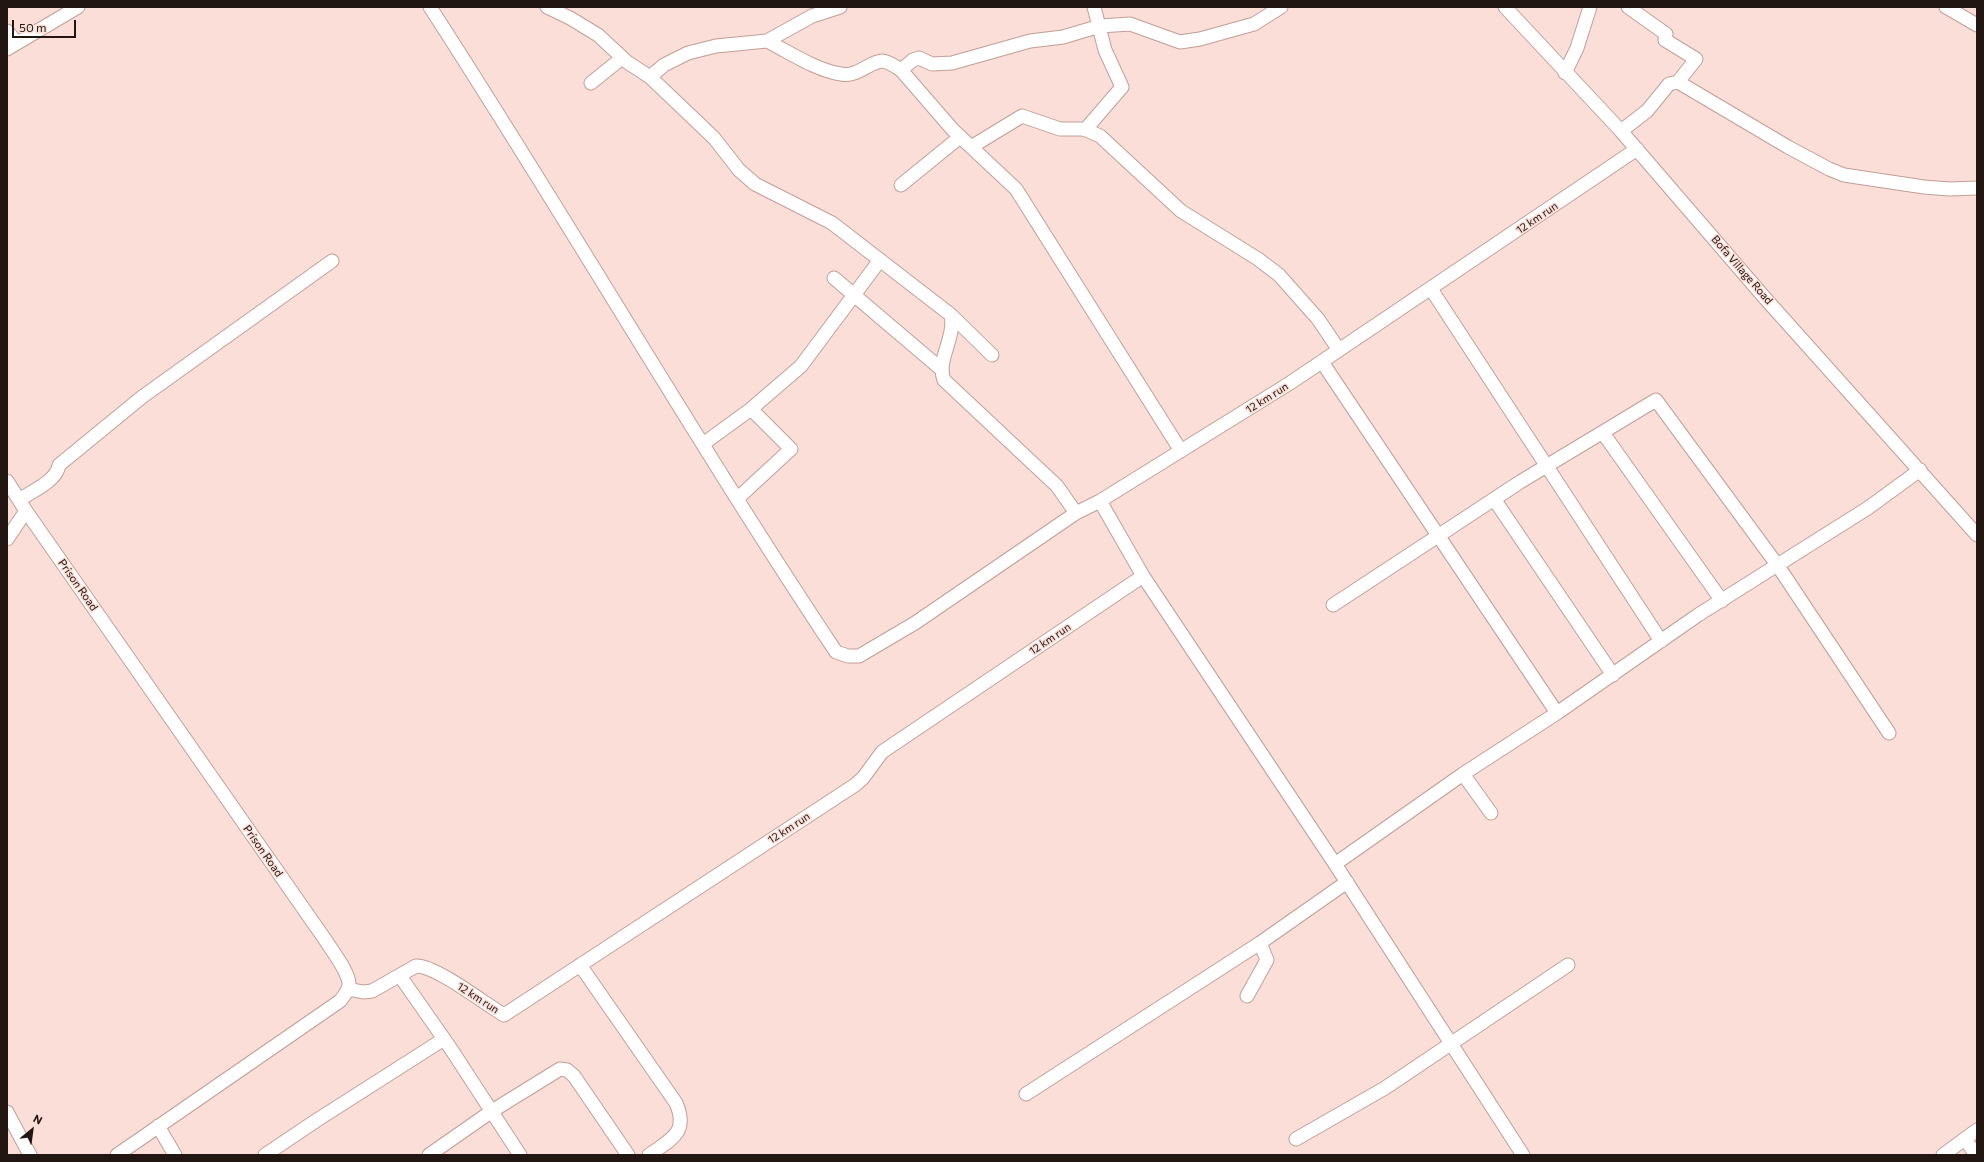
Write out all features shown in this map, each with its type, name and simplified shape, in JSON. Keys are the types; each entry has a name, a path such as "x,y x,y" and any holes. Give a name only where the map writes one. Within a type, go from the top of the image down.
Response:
{"street":[{"path":"7,31 12,46 78,7"},
{"name":"12 km run","path":"430,7 507,125 626,323 836,652 848,656 859,656 914,623 1076,513 1100,501 1322,362 1637,149"},
{"path":"547,7 570,18 598,35 622,58 650,77 714,138 739,170 755,184 832,223 951,315 992,355"},
{"path":"650,77 664,65 688,53 716,46 767,41 812,16 840,7"},
{"path":"1085,130 1122,88 1105,50 1094,7"},
{"path":"901,70 913,60 919,58 932,64 952,63 1030,41 1063,37 1100,26 1130,24 1180,42 1222,34 1254,24 1281,7"},
{"name":"Bofa Village Road","path":"1505,7 1565,73 1621,131 1764,297 1977,535"},
{"path":"1565,73 1577,48 1590,7"},
{"path":"1621,131 1646,111 1669,84 1678,82 1696,59 1665,40 1666,34 1628,7"},
{"path":"1946,7 1977,25"},
{"path":"767,41 830,72 843,75 856,73 881,61 890,63 901,70 960,136 1016,189 1181,451"},
{"path":"591,83 622,58"},
{"path":"1678,82 1792,149 1829,169 1844,175 1924,187 1950,189 1977,188"},
{"path":"971,147 1022,116 1060,129 1085,130 1100,136 1181,211 1258,259 1279,275 1318,319 1339,350"},
{"path":"901,185 960,136"},
{"path":"7,539 22,506 58,472 59,465 142,396 332,260"},
{"path":"703,444 751,409 801,366 880,260"},
{"path":"834,278 941,369"},
{"path":"1431,289 1661,641"},
{"path":"951,315 953,324 941,369 944,380 1057,486 1076,513"},
{"path":"1322,362 1557,713"},
{"path":"1333,605 1494,499 1656,400 1778,566 1889,733"},
{"path":"738,498 791,449 751,409"},
{"path":"1603,433 1722,601"},
{"path":"1335,864 1463,774 1557,713 1661,641 1868,508 1920,470"},
{"name":"Prison Road","path":"7,481 22,506 324,938 346,973 349,984 348,989"},
{"path":"1494,499 1612,675"},
{"path":"1100,501 1143,576 1347,882 1523,1155"},
{"name":"12 km run","path":"348,989 363,992 372,991 416,966 422,966 447,978 504,1015 855,785 863,778 882,752 1143,576"},
{"path":"1463,774 1491,813"},
{"path":"1026,1094 1260,943 1347,882"},
{"path":"1247,996 1267,960 1260,943"},
{"path":"580,965 676,1103 681,1115 680,1126 675,1135 649,1155"},
{"path":"1296,1139 1385,1088 1568,965"},
{"path":"400,976 444,1039 520,1155"},
{"path":"117,1155 340,1000 348,989"},
{"path":"265,1155 444,1039"},
{"path":"429,1155 492,1111 554,1071 560,1069 567,1070 574,1076 628,1155"},
{"path":"7,1112 30,1155"},
{"path":"158,1126 175,1155"},
{"path":"1943,1155 1977,1130"},
{"path":"1965,1139 1976,1155"}]}
